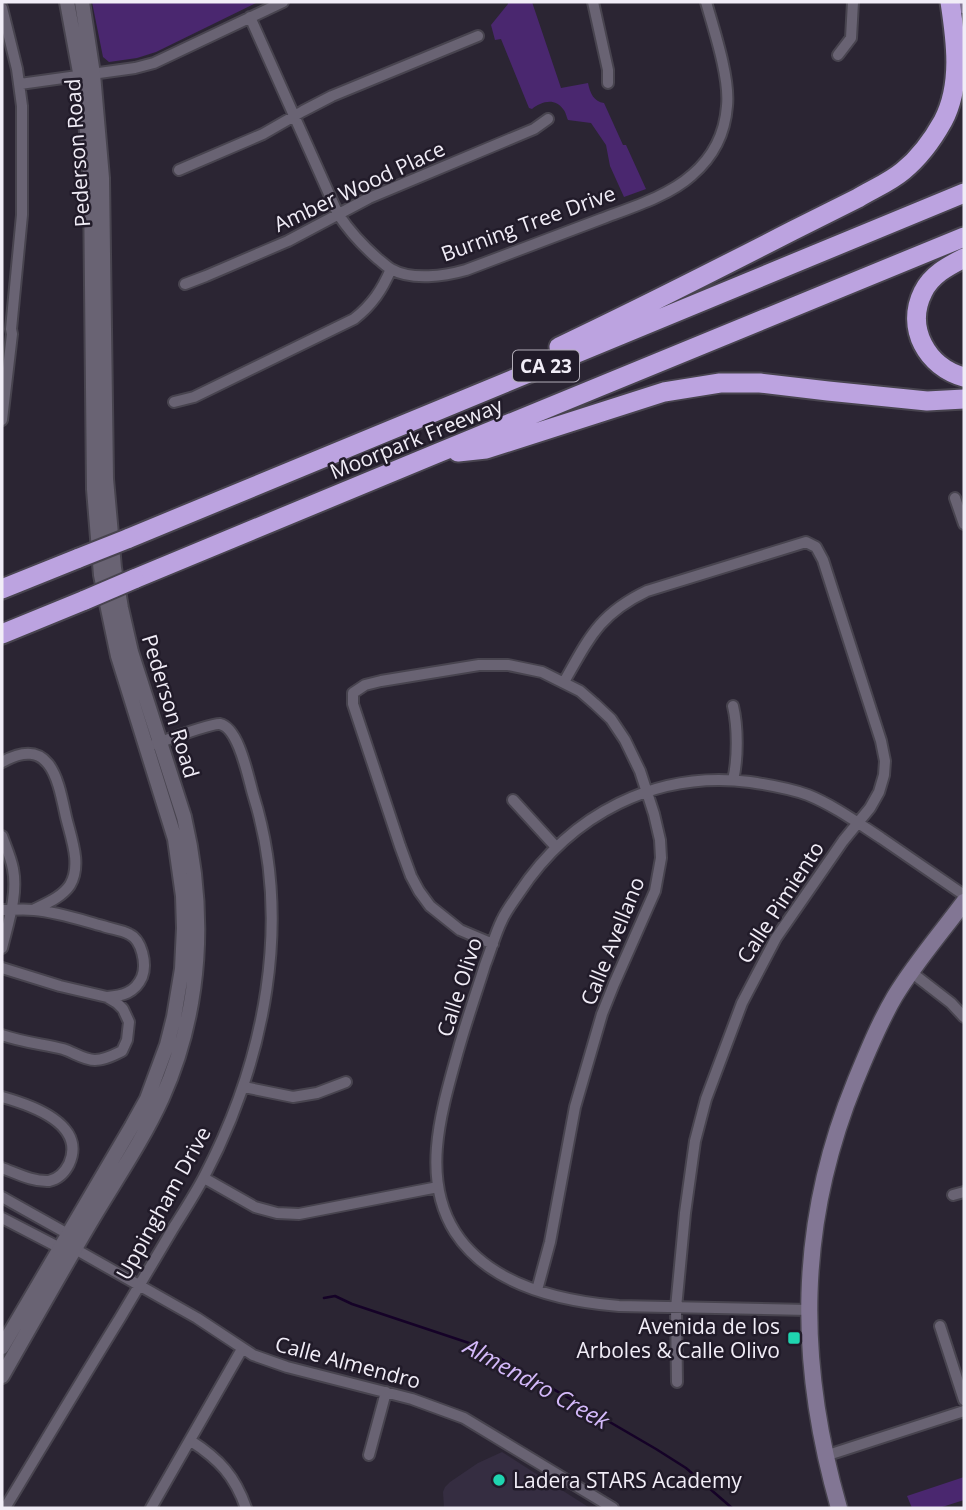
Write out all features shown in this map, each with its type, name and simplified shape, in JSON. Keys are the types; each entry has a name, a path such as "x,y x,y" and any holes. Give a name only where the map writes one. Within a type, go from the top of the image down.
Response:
{"highway":[{"path":"365,440 647,304 905,170 942,124 952,99 955,38 950,2"},
{"path":"790,265 964,179"},
{"name":"Moorpark Freeway","path":"2,589 964,194"},
{"name":"Moorpark Freeway","path":"2,634 964,237"},
{"path":"964,258 942,270 928,284 921,297 916,318 920,340 935,363 948,372 964,377"},
{"path":"433,455 486,449 664,392 720,383 760,383 927,401 964,399"}],"main road":[{"path":"839,1508 825,1456 813,1374 809,1310 811,1255 817,1213 839,1122 876,1031 911,972 964,902"}],"street":[{"name":"Pederson Road","path":"67,2 87,75"},
{"name":"Pederson Road","path":"2,1376 67,1248 68,1234 147,1099 167,1045 182,969 184,928 180,866 123,619 114,568 104,419 102,178 87,75 82,2"},
{"path":"20,84 135,68 154,62 283,2"},
{"path":"593,2 608,70 608,83"},
{"name":"Burning Tree Drive","path":"391,270 427,276 448,275 467,270 629,208 668,191 691,177 709,157 719,140 728,103 727,84 706,2"},
{"path":"838,55 851,38 853,2"},
{"path":"2,8 20,84 22,106 22,215 6,329 12,334 2,420"},
{"path":"174,402 194,397 354,319 368,309 391,270 361,244 338,214 250,17"},
{"path":"179,170 263,134 332,96 478,36"},
{"name":"Amber Wood Place","path":"184,284 288,241 369,198 534,129 548,119"},
{"path":"955,498 964,524"},
{"name":"Calle Pimiento","path":"564,682 589,637 608,615 626,601 647,590 790,545 812,543 823,560 885,761 879,792 870,808 820,872 775,938 742,1003 714,1074 689,1177 676,1307 677,1382"},
{"name":"Calle Avellano","path":"493,944 451,924 430,906 411,876 353,704 354,693 365,685 479,665 508,665 542,672 587,697 611,719 640,771 654,814 661,858 655,891 614,984 579,1093 550,1242 537,1290"},
{"path":"733,706 736,721 733,780"},
{"name":"Uppingham Drive","path":"5,1508 204,1178 244,1087 258,1034 269,972 271,891 262,826 236,740 230,729 220,724 208,725 154,744"},
{"name":"Pederson Road","path":"2,1347 142,1135 161,1100 189,1016 198,947 195,872 184,817 154,744"},
{"path":"2,762 24,753 40,758 48,764 58,782 75,856 76,865 70,885 57,898 34,910"},
{"name":"Calle Olivo","path":"809,1310 605,1305 537,1290 505,1278 467,1248 454,1231 443,1207 438,1187 437,1144 464,1032 493,944 503,918 524,886 556,847 575,830 599,813 646,792 690,781 733,780 775,785 814,797 858,823 964,895"},
{"path":"513,800 556,847"},
{"path":"2,836 13,868 14,880 2,948"},
{"path":"7,910 59,914 131,934 139,943 144,959 143,976 128,993 107,998"},
{"path":"2,968 107,998 123,1009 128,1022 127,1040 122,1051 97,1060 2,1035"},
{"path":"911,972 951,1003 964,1017"},
{"path":"244,1087 293,1097 317,1093 346,1082"},
{"path":"2,1097 32,1106 52,1118 67,1132 72,1146 70,1163 66,1170 50,1181 38,1180 2,1168"},
{"path":"204,1178 255,1207 277,1213 299,1214 438,1187"},
{"path":"2,1198 68,1234"},
{"name":"Calle Almendro","path":"2,1218 140,1285 253,1355 287,1367 431,1405 464,1418 613,1508"},
{"path":"940,1326 964,1400"},
{"path":"151,1508 242,1349"},
{"path":"369,1455 386,1392"},
{"path":"825,1456 964,1411"},
{"path":"191,1441 207,1451 225,1468 239,1488 246,1508"}],"shaded area":[{"path":"92,2 258,2 156,52 109,62 103,57"},
{"path":"508,2 532,2 561,88 588,83 593,96 604,103 646,189 624,197 610,166 606,145 591,123 568,120 560,105 552,102 529,108 501,39 495,40 491,25"},
{"name":"Ladera STARS Academy","path":"502,1452 590,1508 444,1508 443,1492 450,1482 478,1463"},
{"path":"964,1477 964,1500 939,1508 912,1508 907,1496"}],"waterway":[{"name":"Almendro Creek","path":"324,1298 335,1296 481,1347 686,1468 732,1508"}],"place":[{"name":"Avenida de los Arboles & Calle Olivo","path":"794,1338"},
{"name":"Ladera STARS Academy","path":"499,1480"}]}
